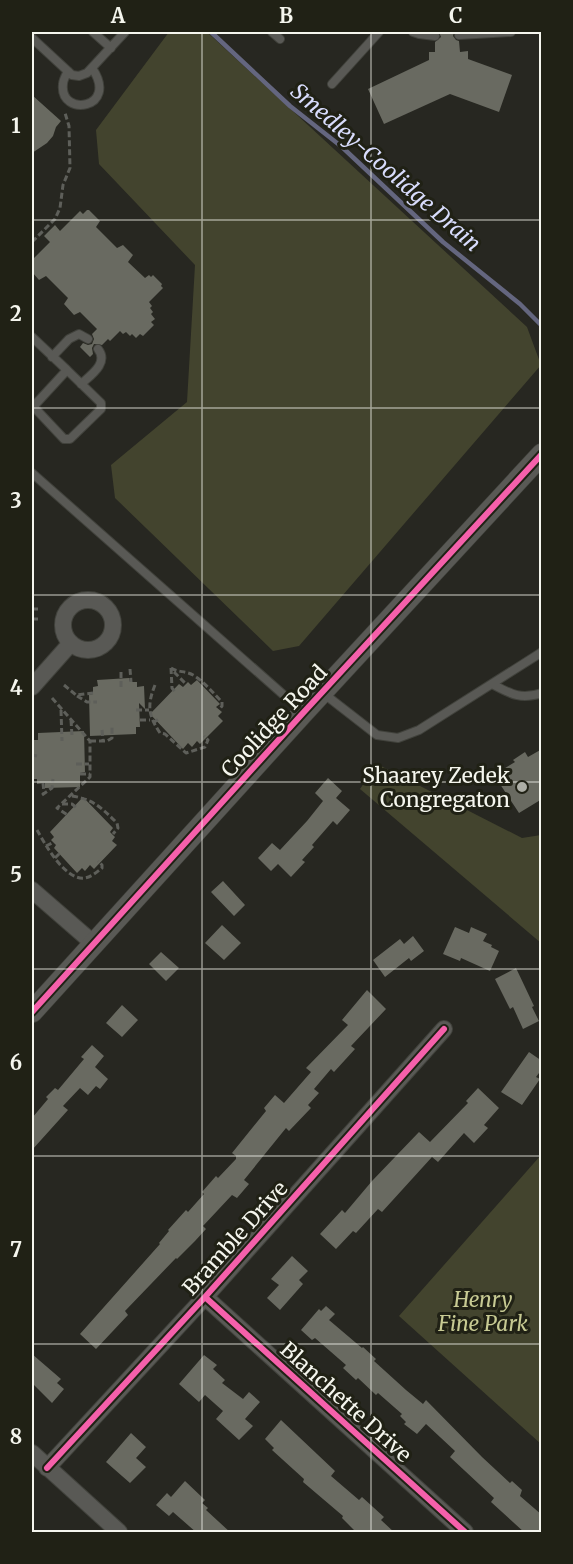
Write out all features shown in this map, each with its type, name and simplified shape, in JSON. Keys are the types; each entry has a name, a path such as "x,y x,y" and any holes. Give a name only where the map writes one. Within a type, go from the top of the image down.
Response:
{"street":[{"name":"Coolidge Road","path":"32,1012 542,454"},
{"path":"32,687 71,644"},
{"path":"32,890 93,943"},
{"name":"Bramble Drive","path":"47,1468 205,1297 444,1029"},
{"name":"Blanchette Drive","path":"205,1297 465,1533"},
{"path":"32,1454 119,1533"}],"lane":[{"path":"93,32 111,48"},
{"path":"32,38 72,75 79,76 92,69 126,32"},
{"path":"272,32 280,39"},
{"path":"332,84 379,32"},
{"path":"413,32 435,36"},
{"path":"459,35 512,32"},
{"path":"68,70 63,84 64,93 68,100 75,105 82,106 91,103 97,97 100,89 98,78 92,69"},
{"path":"52,357 74,336 79,334 88,339"},
{"path":"32,337 67,370 101,404 101,410 70,439 64,439 32,406 67,370"},
{"path":"81,384 102,363 98,350"},
{"path":"32,473 303,713"},
{"path":"322,693 377,735 398,738 419,730 542,652"},
{"path":"492,684 515,696 529,697 542,693"}],"path":[{"path":"32,242 55,219 60,208 63,185 70,168 69,126 64,111"},
{"path":"32,609 40,609"},
{"path":"32,619 41,619"},
{"path":"171,668 186,684"},
{"path":"171,668 172,688 175,692"},
{"path":"171,668 190,674 222,702 219,710"},
{"path":"130,669 131,682"},
{"path":"121,670 121,687"},
{"path":"64,685 87,702 97,702"},
{"path":"155,685 150,700 150,710 152,721 163,733 186,753 205,747 208,744 204,736"},
{"path":"76,695 93,693"},
{"path":"52,698 90,741 90,777 57,808 69,816"},
{"path":"61,709 62,741"},
{"path":"136,710 150,710"},
{"path":"140,720 152,721 160,718"},
{"path":"70,719 72,736"},
{"path":"90,741 112,738 112,725"},
{"path":"163,733 168,728"},
{"path":"102,730 103,741"},
{"path":"194,744 195,751"},
{"path":"32,755 37,756"},
{"path":"76,764 90,764"},
{"path":"80,774 90,774"},
{"path":"44,783 43,794 52,788 52,779"},
{"path":"71,796 94,802 117,823 118,828 113,834"},
{"path":"62,804 72,804 78,809"},
{"path":"106,824 111,818"},
{"path":"37,830 55,858 76,877 85,878 102,868 98,861"},
{"path":"46,846 54,842"},
{"path":"55,858 61,852"},
{"path":"87,869 93,874"}],"green space":[{"path":"169,32 207,32 527,327 541,365 299,646 273,651 115,498 111,465 187,402 195,265 99,164 96,130"},
{"path":"377,764 522,838 541,835 541,943 360,789"},
{"name":"Henry Fine Park","path":"541,1155 541,1444 399,1316"}],"building":[{"path":"439,32 454,32 453,36 459,41 460,52 468,51 468,59 512,75 499,112 450,94 384,124 368,89 429,60 429,52 435,52 435,42 441,37"},
{"path":"32,95 61,121 47,143 32,153"},
{"path":"87,210 100,221 96,227 117,248 123,245 133,255 128,262 145,278 153,275 163,288 149,302 153,312 151,314 155,319 151,322 154,325 143,336 140,334 136,338 132,334 130,336 120,331 102,345 94,344 93,354 90,357 80,347 83,343 92,344 94,339 92,334 97,329 80,312 74,315 64,304 68,298 46,276 39,280 32,272 32,260 50,242 44,236 55,225 60,231 80,211 83,214"},
{"path":"129,678 130,682 137,682 137,687 144,686 145,709 139,703 140,727 136,727 136,734 90,736 89,695 93,694 93,687 98,686 97,680"},
{"path":"197,680 220,704 216,707 222,712 218,716 223,721 200,744 197,741 192,747 188,743 183,749 150,714 179,684 183,687 188,682 191,685"},
{"path":"84,731 85,772 80,773 80,787 45,788 45,783 37,784 37,779 32,779 32,748 33,740 38,740 38,733"},
{"name":"Shaarey Zedek Congregaton","path":"542,749 542,799 519,813 494,775 515,762 513,760 525,752 528,757"},
{"path":"328,778 342,791 336,798 350,810 337,825 333,821 312,845 314,847 302,860 305,862 291,877 278,864 271,871 258,858 272,843 280,850 307,821 323,801 315,793"},
{"path":"83,797 113,828 110,832 115,837 112,841 117,845 94,869 90,865 85,871 82,868 77,873 54,848 56,845 51,840 54,837 50,832"},
{"path":"223,881 245,905 234,916 211,892"},
{"path":"222,925 241,943 224,960 205,943"},
{"path":"455,927 469,933 471,927 487,934 483,941 499,951 490,971 461,958 460,961 443,954"},
{"path":"413,936 424,951 411,961 409,958 385,977 373,960 400,939 404,944"},
{"path":"161,952 179,968 166,981 149,964"},
{"path":"516,968 539,1021 523,1029 513,1007 510,1009 495,979"},
{"path":"367,990 386,1009 351,1046 355,1049 334,1072 331,1069 314,1089 319,1093 308,1105 311,1108 289,1131 286,1128 244,1180 249,1184 237,1198 232,1195 203,1226 206,1229 125,1311 128,1315 96,1349 80,1334 160,1244 168,1230 204,1194 202,1192 216,1176 218,1178 236,1159 232,1153 266,1111 264,1108 275,1095 284,1103 311,1072 306,1068 348,1025 342,1020"},
{"path":"122,1005 138,1020 122,1037 106,1023"},
{"path":"92,1045 104,1056 95,1067 108,1079 100,1089 96,1086 88,1095 80,1088 63,1106 68,1110 32,1150 32,1118 48,1099 46,1097 55,1088 58,1090 84,1059 81,1057"},
{"path":"529,1052 542,1061 542,1069 536,1077 540,1079 522,1105 501,1092"},
{"path":"478,1088 499,1108 484,1125 488,1128 474,1143 464,1133 438,1162 432,1157 382,1212 378,1209 356,1233 353,1231 336,1249 320,1234 342,1210 345,1213 419,1132 430,1142 468,1103 466,1101"},
{"path":"292,1256 308,1271 299,1280 303,1284 280,1310 267,1298 279,1285 271,1279"},
{"path":"326,1306 335,1314 329,1320 363,1347 376,1359 374,1361 406,1390 423,1404 426,1400 482,1457 510,1483 512,1481 522,1490 520,1496 542,1515 542,1533 525,1533 491,1502 494,1498 450,1457 455,1451 426,1424 417,1434 404,1424 406,1422 400,1416 402,1414 358,1378 356,1380 343,1368 346,1365 315,1338 312,1340 301,1330 319,1309 321,1311"},
{"path":"32,1354 61,1379 57,1383 64,1389 52,1403 32,1383"},
{"path":"204,1355 217,1365 213,1369 225,1380 222,1383 243,1399 249,1392 260,1402 245,1419 253,1426 239,1440 216,1419 223,1411 205,1395 199,1402 179,1384"},
{"path":"281,1420 335,1471 331,1476 359,1500 362,1497 384,1517 381,1520 395,1533 357,1533 342,1518 343,1516 303,1482 304,1479 272,1450 274,1448 265,1439"},
{"path":"131,1433 146,1447 136,1458 146,1467 130,1483 106,1462"},
{"path":"185,1481 205,1500 202,1503 208,1508 206,1510 231,1533 197,1533 173,1512 169,1516 156,1505 167,1493 171,1497"}],"waterway":[{"name":"Smedley-Coolidge Drain","path":"211,32 290,106 342,147 443,242 520,304 542,326"}],"cycle path":[{"path":"32,1012 542,454"},
{"path":"47,1468 205,1297 444,1029"},
{"path":"205,1297 465,1532"}],"place":[{"name":"Shaarey Zedek Congregaton","path":"522,787"}]}
